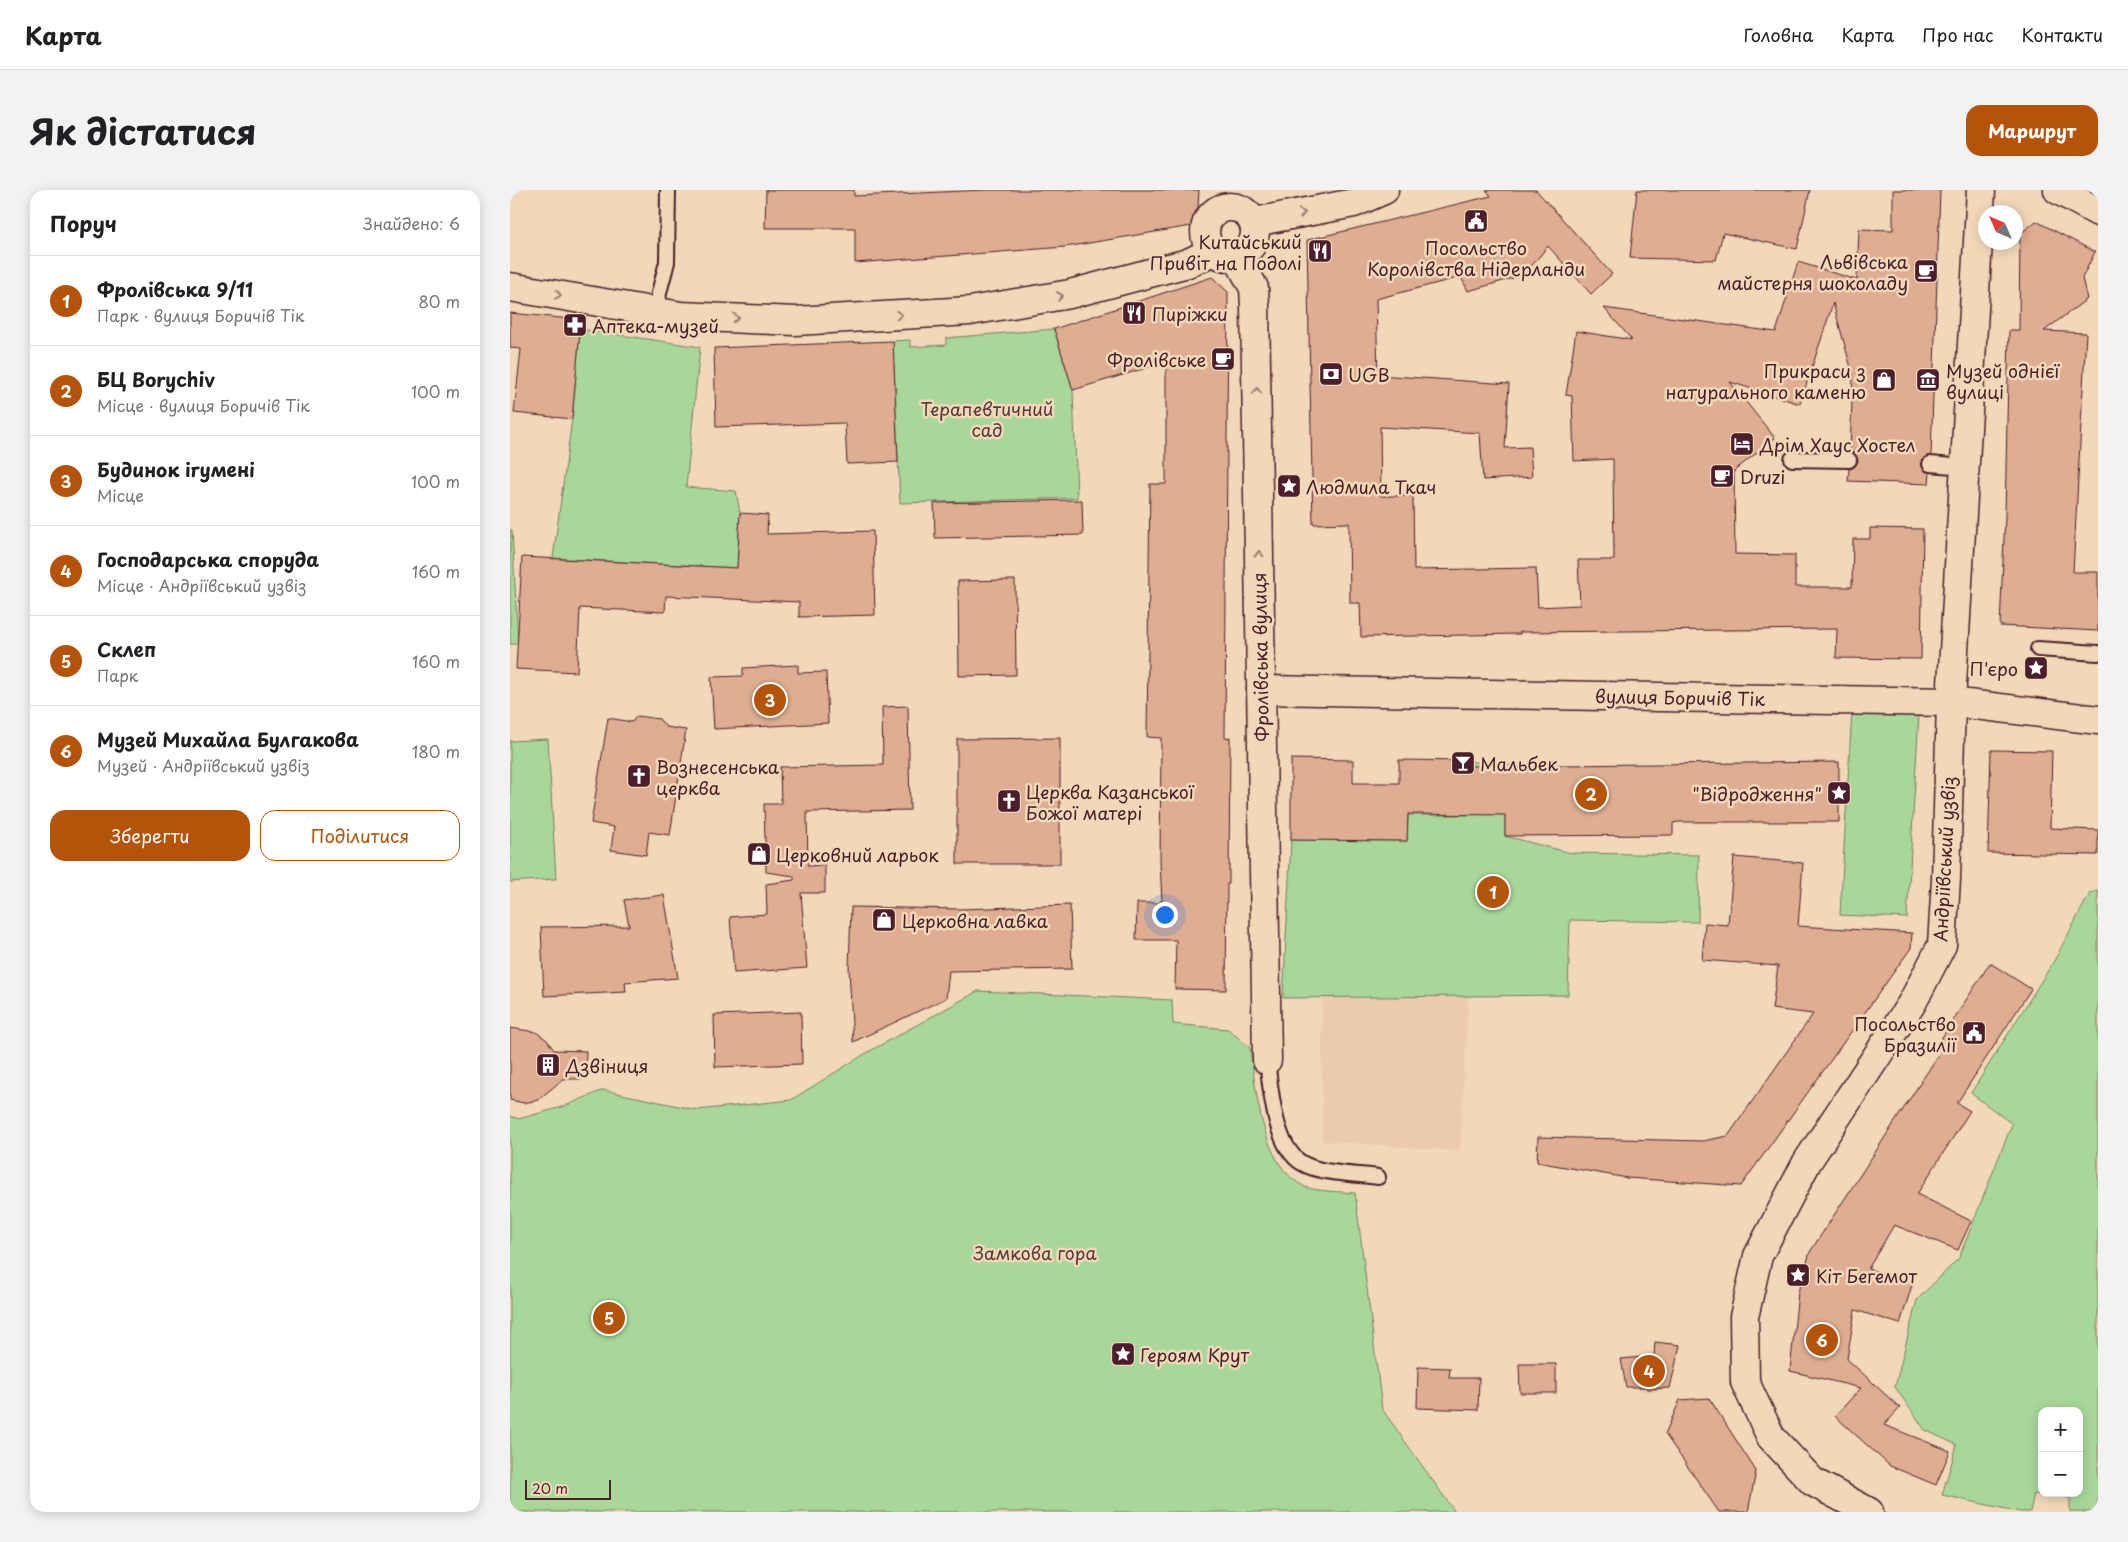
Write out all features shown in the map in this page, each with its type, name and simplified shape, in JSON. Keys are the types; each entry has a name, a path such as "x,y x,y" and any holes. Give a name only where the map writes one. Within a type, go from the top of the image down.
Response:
{"street":[{"path":"1232,202 1354,204 1384,190"},
{"name":"Андріївський узвіз","path":"1868,1512 1813,1482 1771,1437 1745,1382 1744,1317 1758,1256 1806,1162 1912,1003 1942,945 1946,879 1951,702 1980,190"},
{"path":"2063,191 2098,212"},
{"path":"1225,254 1205,235 1205,229 1210,218 1219,209 1230,206 1232,202"},
{"path":"510,287 681,316 795,321 970,311 1070,294 1225,254 1248,251 1255,241 1256,234 1232,202"},
{"name":"Фролівська вулиця","path":"1225,254 1254,288 1255,305 1268,1060"},
{"name":"вулиця Боричів Тік","path":"1261,690 1951,702 2098,720"}],"lane":[{"path":"657,312 666,262 668,190"},
{"path":"1792,458 1849,460"},
{"path":"1930,464 1964,467"},
{"path":"2038,649 2098,653"},
{"path":"1268,1060 1273,1104 1289,1151 1303,1163 1318,1169 1378,1177"}],"shaded area":[{"path":"1291,840 1469,989 1460,1151 1322,1141 1322,998 1295,998"}],"green space":[{"path":"580,329 700,347 686,487 736,491 740,513 737,568 553,558 572,419"},
{"name":"Терапевтичний сад","path":"1054,329 1073,390 1077,498 900,503 893,341 910,340 910,347 946,345 946,338"},
{"path":"510,530 512,530 518,644 510,644"},
{"path":"1852,711 1919,714 1907,918 1840,915"},
{"path":"548,739 556,879 510,882 510,741"},
{"path":"1468,761 1504,766 1505,836 1571,853 1699,855 1698,922 1570,920 1568,995 1283,998 1291,840 1407,841 1408,815 1467,815"},
{"path":"2098,891 2098,1512 2070,1512 2070,1498 2061,1497 2083,1497 2083,1407 2038,1407 2038,1494 2034,1494 2030,1512 2020,1512 1942,1495 1957,1445 1925,1430 1895,1387 1917,1300 1959,1258 2012,1124 1971,1093 2054,961 2090,893"},
{"name":"Замкова гора","path":"978,991 1172,1000 1173,1024 1228,1029 1250,1048 1258,1105 1263,1125 1279,1163 1290,1177 1305,1187 1355,1193 1382,1409 1455,1512 510,1512 510,1116 519,1119 565,1106 603,1090 697,1110 791,1100 868,1052"}],"building":[{"path":"766,190 854,190 854,196 986,190 1199,190 1197,225 1065,247 855,263 855,228 765,228"},
{"path":"1486,190 1536,190 1612,274 1591,294 1548,246 1524,275 1468,291 1461,277 1376,299 1378,375 1509,384 1505,448 1530,447 1532,477 1483,480 1480,433 1380,427 1381,496 1413,496 1414,570 1536,568 1538,607 1580,605 1578,560 1614,560 1613,459 1574,461 1572,396 1566,395 1576,331 1632,340 1604,308 1776,332 1798,262 1857,280 1859,229 1893,230 1893,190 1940,190 1931,455 1923,459 1921,464 1925,471 1930,473 1929,484 1848,481 1849,469 1854,467 1858,461 1856,455 1850,451 1853,375 1833,303 1800,404 1730,382 1775,438 1734,471 1735,554 1795,555 1795,587 1852,587 1853,539 1870,539 1870,528 1923,529 1921,659 1836,658 1837,629 1520,632 1520,634 1361,637 1360,603 1350,603 1349,523 1313,524 1307,240 1491,196"},
{"path":"1637,190 1810,190 1797,249 1723,233 1716,260 1630,258"},
{"path":"2036,221 2095,252 2082,278 2087,299 2044,331 2086,333 2073,572 2098,572 2098,631 2000,626 2005,516 2009,330 2019,330 2020,250 2023,250 2023,232"},
{"path":"1212,277 1228,292 1225,738 1230,737 1226,990 1175,989 1176,940 1136,940 1137,903 1160,903 1162,901 1160,863 1161,738 1147,737 1150,484 1166,484 1166,362 1073,390 1054,329"},
{"path":"510,313 581,320 572,419 514,413 521,349 510,348"},
{"path":"893,341 898,462 847,464 845,423 716,427 714,348"},
{"path":"1082,500 1083,535 935,538 934,503"},
{"path":"740,513 768,515 767,534 873,531 875,615 799,617 799,602 666,596 665,612 580,608 577,672 516,669 522,557 737,568"},
{"path":"1015,580 1016,675 959,676 958,581"},
{"path":"798,665 798,673 826,672 828,723 714,729 711,677 743,676 743,668"},
{"path":"908,706 910,810 807,812 808,866 825,865 825,893 801,893 807,968 734,973 730,917 767,914 766,884 794,880 794,876 766,872 764,804 781,804 780,767 883,765 882,707"},
{"name":"Вознесенська церква","path":"637,716 659,719 666,727 686,730 670,835 649,832 646,855 611,850 614,827 591,823 608,718 632,722"},
{"name":"Церква Казанської Божої матері","path":"1060,738 1060,864 957,864 957,739"},
{"path":"1991,750 2052,751 2050,828 2098,830 2098,855 1988,853"},
{"path":"1291,759 1353,760 1353,783 1399,783 1399,760 1468,761 1468,766 1839,762 1839,822 1678,822 1673,823 1673,835 1505,836 1505,815 1408,814 1407,841 1291,840"},
{"path":"1734,857 1803,863 1798,926 1912,933 1911,948 1741,1186 1627,1178 1537,1162 1538,1137 1703,1141 1728,1136 1813,1014 1772,1009 1778,966 1702,960 1705,923 1728,925"},
{"path":"664,895 678,978 625,982 626,992 544,996 541,927 629,926 624,900"},
{"path":"1070,905 1072,969 949,971 946,998 853,1042 849,969 851,907 961,909"},
{"path":"1990,963 2031,989 1957,1103 1970,1111 1917,1194 1971,1221 1958,1250 1894,1225 1868,1269 1913,1282 1900,1324 1855,1310 1847,1359 1900,1408 1884,1425 1950,1451 1936,1485 1890,1466 1835,1416 1861,1388 1790,1371 1798,1292 1810,1252 1945,1045 1939,1042"},
{"path":"801,1012 802,1064 715,1067 714,1015"},
{"name":"Дзвіниця","path":"510,1028 536,1032 547,1040 554,1050 586,1051 585,1079 563,1079 538,1100 524,1103 510,1100"},
{"path":"1655,1342 1680,1345 1670,1388 1626,1387 1621,1359 1654,1356"},
{"path":"1519,1364 1556,1364 1556,1393 1520,1393"},
{"path":"1418,1367 1450,1368 1449,1378 1479,1378 1478,1410 1417,1408"},
{"path":"1709,1398 1756,1471 1748,1512 1719,1512 1665,1434 1680,1400"}],"place":[{"name":"Посольство Королівства Нідерланди","path":"1476,221"},
{"name":"Китайський Привіт на Подолі","path":"1320,251"},
{"name":"Львівська майстерня шоколаду","path":"1926,271"},
{"name":"Пиріжки","path":"1134,313"},
{"name":"Аптека-музей","path":"575,325"},
{"name":"Фролівське","path":"1223,359"},
{"name":"UGB","path":"1331,374"},
{"name":"Прикраси з натурального каменю","path":"1884,380"},
{"name":"Музей однієї вулиці","path":"1928,380"},
{"name":"Дрім Хаус Хостел","path":"1742,444"},
{"name":"Druzi","path":"1722,476"},
{"name":"Людмила Ткач","path":"1289,486"},
{"name":"П'єро","path":"2036,668"},
{"name":"Будинок ігумені","path":"770,700"},
{"name":"Мальбек","path":"1463,763"},
{"name":"Вознесенська церква","path":"639,776"},
{"name":"\"Відродження\"","path":"1839,793"},
{"name":"БЦ Borychiv","path":"1591,794"},
{"name":"Церква Казанської Божої матері","path":"1009,801"},
{"name":"Церковний ларьок","path":"759,854"},
{"name":"Фролівська 9/11","path":"1493,892"},
{"name":"Церковна лавка","path":"884,920"},
{"name":"Посольство Бразилії","path":"1974,1033"},
{"name":"Дзвіниця","path":"548,1065"},
{"name":"Кіт Бегемот","path":"1798,1275"},
{"name":"Склеп","path":"609,1318"},
{"name":"Музей Михайла Булгакова","path":"1822,1340"},
{"name":"Героям Крут","path":"1123,1354"},
{"name":"Господарська споруда","path":"1649,1371"}]}
